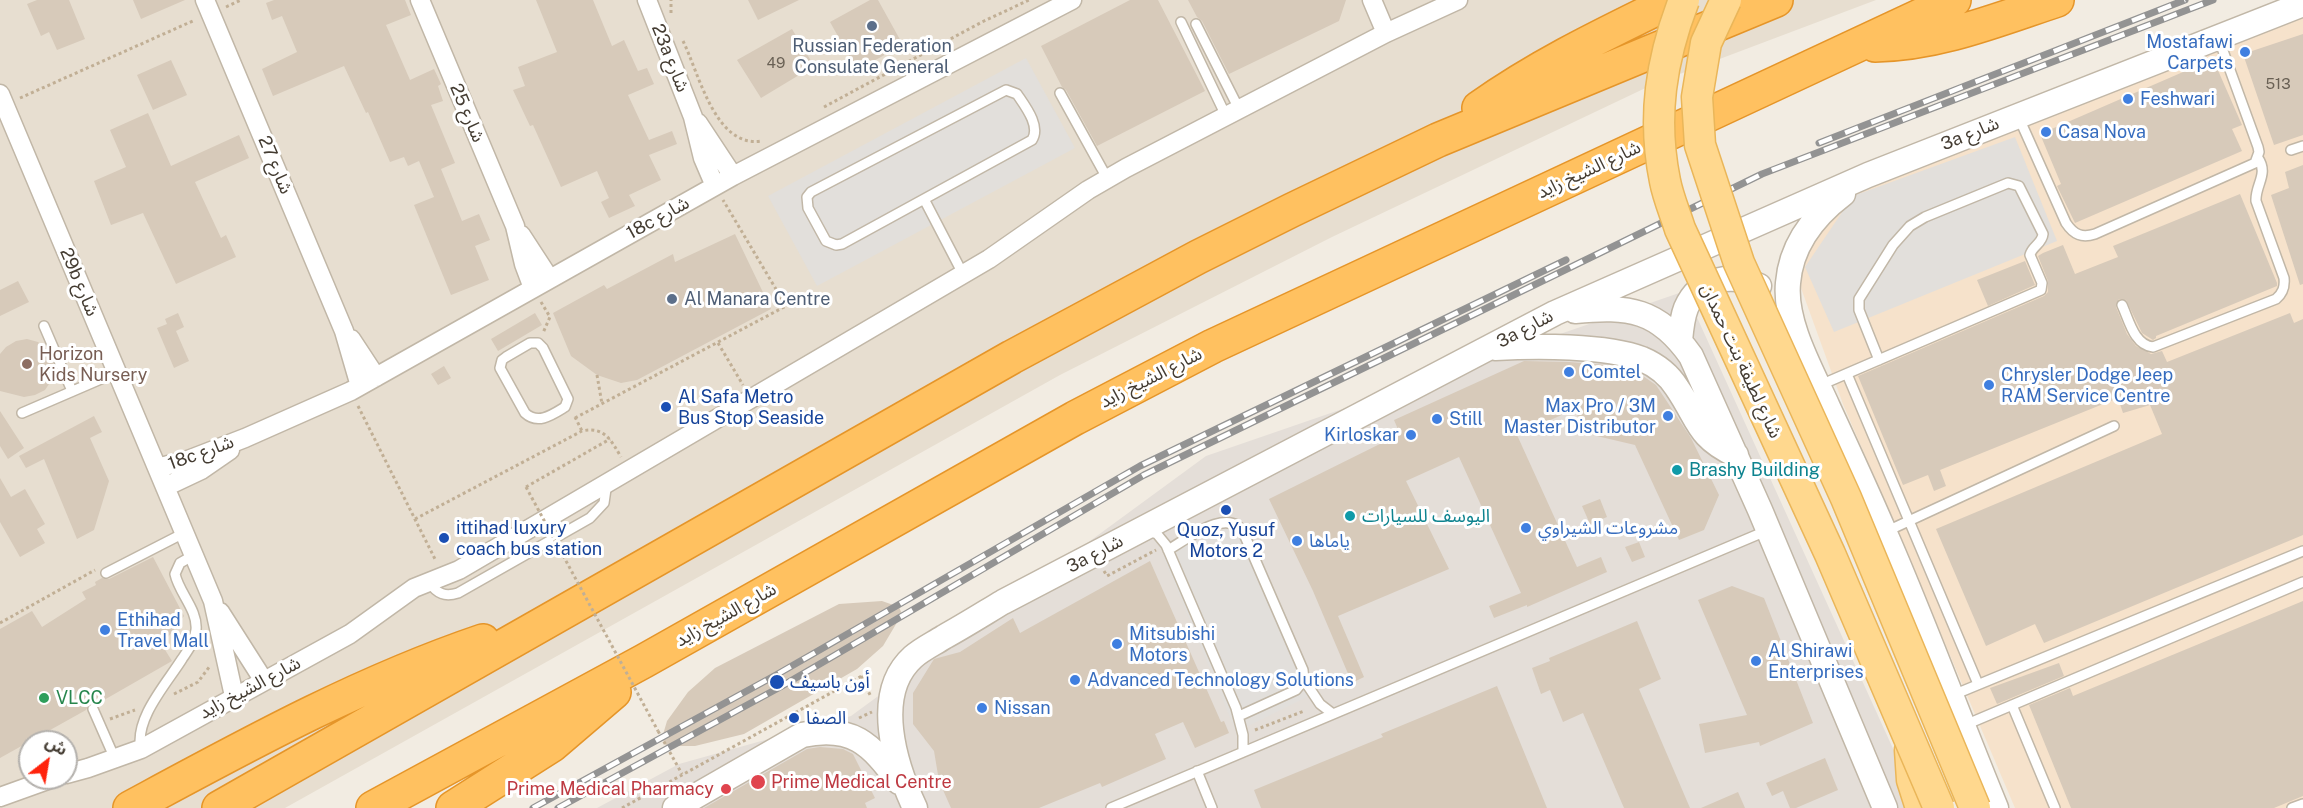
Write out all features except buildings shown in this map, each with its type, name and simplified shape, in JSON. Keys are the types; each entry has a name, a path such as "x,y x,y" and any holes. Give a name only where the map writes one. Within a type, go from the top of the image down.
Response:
{"highway":[{"path":"1437,140 1535,70 1570,50 1674,0"},
{"path":"219,808 1012,357 1105,307 1292,210 1437,140 1776,0"},
{"name":"شارع الشيخ زايد","path":"373,808 644,662 1144,381 1213,346 1954,0"},
{"path":"1855,45 1891,45 1946,36 2057,0"},
{"path":"130,808 295,721 387,677 482,641 540,627"},
{"path":"453,808 526,763 576,726 644,662"}],"main road":[{"name":"شارع لطيفة بنت حمدان","path":"1683,0 1670,34 1660,83 1659,132 1665,182 1677,220 1826,545 1939,808"},
{"path":"1726,0 1706,44 1697,97 1700,144 1739,263 1846,498 1975,808"},
{"path":"1910,741 1911,774 1921,808"}],"street":[{"name":"شارع 25","path":"420,0 515,226 522,257 533,288"},
{"name":"23a شارع","path":"647,0 693,117 701,152 715,186"},
{"name":"18c شارع","path":"157,468 188,460 245,438 362,385 733,176 1072,0"},
{"path":"1372,0 1386,33"},
{"name":"شارع الشيخ زايد","path":"78,770 141,749 363,627 399,597 459,570 963,274 1014,243 1107,178 1386,33 1458,0"},
{"name":"3a شارع","path":"912,802 897,754 889,712 893,686 904,666 921,650 1003,602 1555,313 1868,175 2303,4"},
{"name":"شارع 27","path":"207,7 344,331 362,385"},
{"name":"29b شارع","path":"3,107 214,603 264,681"},
{"name":"23a شارع","path":"693,117 733,176"},
{"path":"1868,175 1822,210 1807,228 1790,266 1787,284 1789,312 1818,386 1885,532 1996,808"},
{"name":"شارع 25","path":"515,226 549,278"},
{"path":"1680,341 1685,309 1706,285 1716,280 1727,278 1758,285 1789,312"},
{"path":"1555,313 1626,309 1657,321 1680,341 1691,357 1736,455 1885,808"},
{"path":"1490,348 1568,348 1610,352 1644,360 1662,371 1677,386 1708,438 1717,446 1736,455"},
{"name":"18c شارع","path":"165,487 201,470 245,438"},
{"name":"29b شارع","path":"214,603 234,696"},
{"path":"675,808 802,735 826,732 851,737 873,750 882,758 912,802"},
{"path":"0,798 21,790"}],"lane":[{"path":"1181,22 1233,112"},
{"path":"1196,24 1233,112"},
{"path":"2122,305 2138,340 2153,347 2276,299 2284,289 2284,278 2256,201 2256,192 2263,173 2258,158 2258,147 2218,37"},
{"path":"1012,91 1017,94 1034,124 1035,135 1032,140 924,199 836,245 826,241 806,203 811,192 816,189 1001,92 1012,91"},
{"path":"1060,93 1107,178"},
{"path":"2018,116 2066,224 2078,235 2095,234 2250,166 2258,158"},
{"path":"2291,150 2303,146"},
{"path":"1818,386 1847,374 2041,290 2042,284 2030,255 2041,241 2043,234 2019,186 2008,183 1925,217 1910,226 1898,238 1859,299 1859,310 1879,360"},
{"path":"924,199 963,274"},
{"path":"44,326 72,391"},
{"path":"530,343 538,343 543,348 568,399 565,407 536,420 525,414 500,364 506,357 530,343"},
{"path":"22,413 117,372"},
{"path":"1847,374 1978,684"},
{"path":"1885,532 2114,426"},
{"path":"1168,550 1224,521 1234,523 1242,530 1303,670 1304,680 1320,704 1333,714"},
{"path":"1140,530 1157,534 1163,539 1239,716 1243,735 1243,752"},
{"path":"1111,808 1768,530"},
{"path":"105,569 184,533"},
{"path":"1951,696 2303,551"},
{"path":"141,749 139,733 144,718 189,648 196,631 193,614 175,574 180,563 194,555"},
{"path":"1962,727 2303,582"},
{"path":"1239,716 1296,690 1304,680"},
{"path":"2012,705 2055,808"},
{"path":"93,709 116,759"},
{"path":"1197,771 1212,808"},
{"path":"2292,808 2303,804"}],"path":[{"path":"3,107 207,7 241,0"},
{"path":"671,0 671,14 675,22"},
{"path":"817,111 982,22 1029,0"},
{"path":"682,38 714,112 731,135 752,143 762,141"},
{"path":"575,418 786,306 715,186"},
{"path":"533,288 550,317 538,343"},
{"path":"718,343 751,398"},
{"path":"597,375 602,404"},
{"path":"362,385 437,579"},
{"path":"415,519 582,431 591,429 600,431 610,439 628,470"},
{"path":"610,439 526,488 682,775 696,796"},
{"path":"0,623 105,569"},
{"path":"622,808 869,672"},
{"path":"861,676 873,701"},
{"path":"1243,735 1320,704"}],"shaded area":[{"path":"0,0 1876,0 1656,83 1332,237 1060,375 285,808 0,808"},
{"path":"2303,18 2303,808 2015,808 1843,404 1793,266 1847,188"},
{"path":"1026,58 1075,148 817,286 768,196"},
{"path":"2015,137 2057,241 1834,332 1805,267 1853,196"},
{"path":"1685,291 1920,808 597,808 679,764 851,716 1206,456"},
{"path":"1242,521 1317,692 1236,732 1163,556"}],"railway":[{"path":"1819,143 2185,0"},
{"path":"558,808 782,686 1144,475 1762,174 2213,0"},
{"path":"533,808 776,675 1140,466 1566,260"}],"place":[{"name":"Russian Federation Consulate General","path":"872,26"},
{"name":"Mostafawi Carpets","path":"2245,52"},
{"name":"Feshwari","path":"2128,99"},
{"name":"Casa Nova","path":"2046,132"},
{"name":"Al Manara Centre","path":"672,299"},
{"name":"Horizon Kids Nursery","path":"27,364"},
{"name":"Comtel","path":"1569,372"},
{"name":"Chrysler Dodge Jeep RAM Service Centre","path":"1989,385"},
{"name":"Al Safa Metro Bus Stop Seaside","path":"666,407"},
{"name":"Max Pro / 3M Master Distributor","path":"1668,416"},
{"name":"Still","path":"1437,419"},
{"name":"Kirloskar","path":"1411,435"},
{"name":"Brashy Building","path":"1677,470"},
{"name":"Quoz, Yusuf Motors 2","path":"1226,510"},
{"name":"اليوسف للسيارات","path":"1350,516"},
{"name":"مشروعات الشيراوي","path":"1526,528"},
{"name":"ittihad luxury coach bus station","path":"444,538"},
{"name":"ياماها","path":"1297,541"},
{"name":"Ethihad Travel Mall","path":"105,630"},
{"name":"Mitsubishi Motors","path":"1117,644"},
{"name":"Al Shirawi Enterprises","path":"1756,661"},
{"name":"Advanced Technology Solutions","path":"1075,680"},
{"name":"أون باسيف","path":"777,682"},
{"name":"VLCC","path":"44,698"},
{"name":"Nissan","path":"982,708"},
{"name":"الصفا","path":"794,718"},
{"name":"Prime Medical Centre","path":"758,782"},
{"name":"Prime Medical Pharmacy","path":"726,789"}]}
